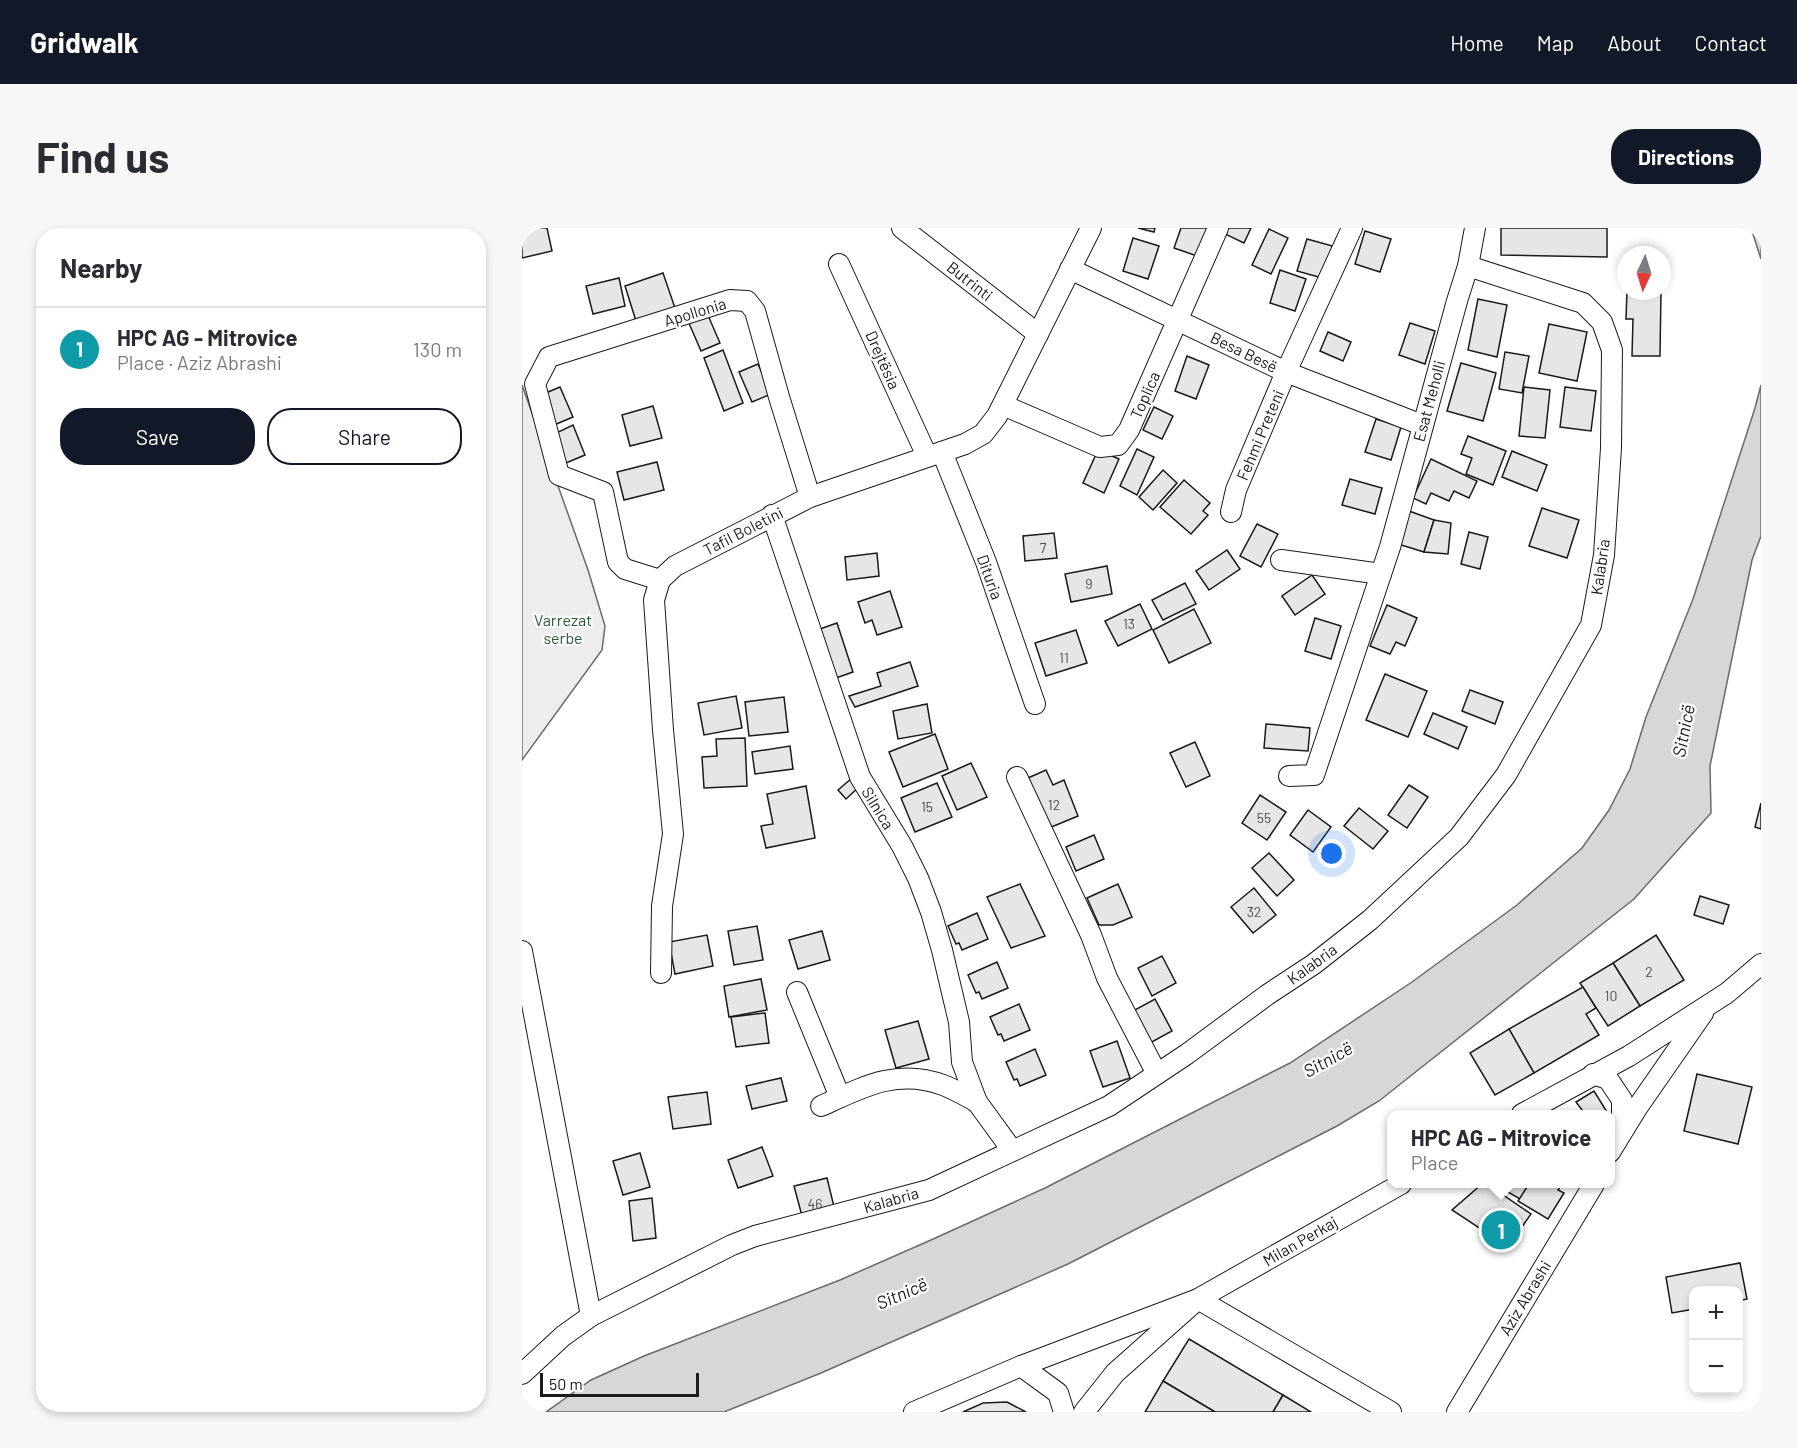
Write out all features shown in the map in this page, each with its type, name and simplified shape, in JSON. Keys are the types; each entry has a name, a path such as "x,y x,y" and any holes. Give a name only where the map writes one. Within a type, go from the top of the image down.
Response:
{"street":[{"name":"Butrinti","path":"902,228 1038,334"},
{"name":"Tafil Boletini","path":"660,580 675,566 772,514 810,497 965,444 983,434 1003,405 1091,228"},
{"name":"Toplica","path":"1003,405 1100,447 1118,445 1129,430 1218,228"},
{"name":"Fehmi Preteni","path":"1231,512 1236,490 1286,372 1352,228"},
{"name":"Esat Meholli","path":"1289,776 1314,775 1381,574 1468,266 1475,228"},
{"name":"Drejtësia","path":"839,264 934,454"},
{"name":"Kalabria","path":"522,1374 563,1336 591,1316 732,1245 755,1236 929,1190 1109,1106 1314,964 1370,920 1459,837 1506,776 1591,625 1604,555 1611,448 1612,350 1602,322 1582,303 1468,266"},
{"name":"Besa Besë","path":"1070,269 1286,372 1422,425"},
{"name":"Apollonia","path":"660,580 625,569 618,562 603,492 559,475 535,384 549,357 730,300 747,301 755,311 778,397 810,497"},
{"name":"Dituria","path":"934,454 986,562 1035,704"},
{"name":"Silnica","path":"772,514 860,777 902,846 931,912 959,1022 962,1062 977,1102 1012,1150"},
{"path":"1281,560 1381,574"},
{"path":"660,580 654,600 673,834 662,906 661,973"},
{"path":"1017,777 1090,935 1107,978 1157,1074"},
{"path":"522,951 591,1316"},
{"path":"1529,1110 1629,1056 1727,993 1761,964"},
{"path":"797,992 840,1097"},
{"path":"1615,1144 1622,1130 1710,1003"},
{"path":"1593,1074 1608,1079 1622,1100 1622,1130"},
{"name":"Silnica","path":"821,1106 883,1080 914,1078 943,1085 977,1102"},
{"name":"Milan Perkaj","path":"914,1412 1021,1366 1198,1299 1394,1188"},
{"name":"Aziz Abrashi","path":"1457,1412 1592,1188"},
{"path":"1198,1299 1391,1412"},
{"name":"Milan Perkaj","path":"1084,1412 1115,1372 1198,1299"},
{"path":"1021,1366 1058,1393 1064,1412"}],"shaded area":[{"name":"Varrezat serbe","path":"522,385 588,570 605,626 602,650 522,760"}],"water":[{"path":"1751,228 1761,228 1761,259 1760,256"},
{"name":"Sitnicë","path":"1761,385 1761,536 1752,560 1710,766 1711,813 1634,899 1379,1101 1337,1126 1068,1264 821,1373 724,1412 546,1412 591,1380 644,1356 840,1280 931,1240 1045,1188 1290,1063 1412,982 1517,905 1582,848 1609,810 1630,769 1646,717 1693,599"}],"building":[{"path":"547,228 552,251 522,258 522,230"},
{"path":"1138,228 1155,228 1154,232"},
{"path":"1181,228 1209,228 1200,257 1174,248"},
{"path":"1228,228 1251,228 1244,243 1225,234"},
{"path":"1501,228 1607,228 1607,257 1501,255"},
{"path":"1269,229 1288,238 1271,274 1252,265"},
{"path":"1365,231 1391,239 1380,272 1355,264"},
{"path":"1133,238 1159,246 1148,279 1123,271"},
{"path":"1307,239 1336,247 1326,279 1297,271"},
{"path":"1280,270 1306,279 1295,311 1270,303"},
{"path":"663,273 675,308 636,321 625,286"},
{"path":"619,278 625,306 593,314 586,286"},
{"path":"1478,299 1507,305 1497,357 1468,350"},
{"path":"1627,300 1661,300 1660,356 1632,356 1633,319 1626,319"},
{"path":"707,313 720,343 701,351 688,321"},
{"path":"1410,323 1435,331 1425,364 1399,355"},
{"path":"1549,324 1587,332 1577,381 1539,373"},
{"path":"1328,332 1351,342 1343,361 1320,351"},
{"path":"723,350 743,403 724,411 704,358"},
{"path":"1505,352 1529,356 1522,393 1499,389"},
{"path":"1187,356 1209,365 1196,399 1175,391"},
{"path":"1461,363 1496,373 1483,421 1447,411"},
{"path":"758,364 771,394 752,402 739,372"},
{"path":"560,387 573,417 554,425 541,395"},
{"path":"1524,387 1550,390 1545,438 1519,436"},
{"path":"1565,387 1596,391 1591,431 1560,427"},
{"path":"653,406 662,438 630,446 622,415"},
{"path":"1154,407 1173,416 1162,439 1143,430"},
{"path":"1376,419 1401,427 1391,460 1365,452"},
{"path":"573,425 585,455 566,463 554,434"},
{"path":"1468,436 1506,451 1493,485 1466,474 1472,458 1461,454"},
{"path":"1137,449 1154,457 1137,495 1120,486"},
{"path":"1098,450 1119,459 1104,493 1083,483"},
{"path":"1512,451 1547,465 1537,491 1502,477"},
{"path":"1431,459 1477,481 1469,498 1454,491 1449,501 1431,493 1426,504 1413,498"},
{"path":"657,462 664,490 624,500 617,472"},
{"path":"1163,470 1177,483 1153,510 1139,497"},
{"path":"1350,479 1382,488 1375,514 1342,505"},
{"path":"1184,480 1210,503 1203,511 1208,515 1191,534 1160,507"},
{"path":"1542,508 1579,520 1567,558 1529,546"},
{"path":"1409,511 1434,520 1424,552 1398,544"},
{"path":"1434,520 1451,523 1448,554 1424,552"},
{"path":"1257,524 1278,534 1261,567 1240,556"},
{"path":"1469,532 1488,537 1480,569 1461,564"},
{"path":"1054,533 1057,558 1025,561 1023,536"},
{"path":"1227,550 1240,569 1209,590 1196,571"},
{"path":"877,553 879,576 847,580 845,557"},
{"path":"1107,566 1112,594 1071,602 1065,574"},
{"path":"1312,575 1325,594 1295,615 1282,596"},
{"path":"1185,583 1196,604 1163,620 1152,600"},
{"path":"890,591 902,627 877,635 872,620 865,623 858,602"},
{"path":"1140,604 1152,629 1118,646 1105,621"},
{"path":"1387,605 1417,618 1405,646 1396,642 1390,654 1370,646"},
{"path":"1194,609 1211,643 1169,663 1153,630"},
{"path":"1315,618 1341,626 1331,659 1305,651"},
{"path":"837,623 853,672 833,679 817,630"},
{"path":"1076,630 1087,663 1046,676 1035,643"},
{"path":"910,662 918,686 855,707 849,696 881,686 877,673"},
{"path":"1385,674 1427,691 1408,737 1366,720"},
{"path":"1470,690 1503,702 1495,724 1462,711"},
{"path":"736,696 742,728 704,735 698,703"},
{"path":"784,697 788,732 749,736 745,702"},
{"path":"927,704 932,733 898,739 893,711"},
{"path":"1433,713 1467,727 1458,749 1424,734"},
{"path":"1266,724 1310,728 1308,751 1264,748"},
{"path":"935,734 948,769 903,787 889,752"},
{"path":"745,738 747,786 704,788 702,757 717,756 716,739"},
{"path":"1195,742 1210,776 1186,787 1170,753"},
{"path":"790,746 793,769 755,774 752,752"},
{"path":"971,763 987,797 957,810 942,776"},
{"path":"1046,770 1053,785 1064,780 1078,816 1049,828 1028,778"},
{"path":"852,778 860,786 846,799 838,790"},
{"path":"937,783 952,817 915,832 901,798"},
{"path":"1409,785 1428,797 1407,828 1388,815"},
{"path":"806,786 815,838 766,848 761,826 773,824 767,794"},
{"path":"1260,795 1286,812 1267,840 1242,823"},
{"path":"1761,803 1761,829 1755,827"},
{"path":"1359,808 1388,831 1373,849 1344,826"},
{"path":"1308,810 1331,827 1313,852 1290,835"},
{"path":"1094,835 1104,859 1076,871 1066,847"},
{"path":"1269,853 1294,880 1277,896 1252,868"},
{"path":"1020,884 1045,936 1011,948 987,897"},
{"path":"1118,884 1132,917 1113,925 1099,925 1087,898"},
{"path":"1254,888 1276,915 1253,933 1231,907"},
{"path":"1700,896 1729,905 1723,924 1694,915"},
{"path":"977,913 988,939 962,950 959,943 956,944 948,926"},
{"path":"757,926 763,960 734,965 728,931"},
{"path":"822,931 830,960 798,969 789,940"},
{"path":"707,935 713,966 675,974 669,942"},
{"path":"1656,935 1684,980 1640,1006 1613,963"},
{"path":"1162,956 1176,983 1152,996 1138,968"},
{"path":"997,962 1008,988 982,999 979,992 976,993 968,975"},
{"path":"1613,963 1640,1006 1608,1026 1580,983"},
{"path":"761,979 767,1010 729,1017 724,986"},
{"path":"1583,987 1596,1008 1586,1014 1599,1035 1534,1073 1509,1029"},
{"path":"1155,999 1172,1031 1150,1043 1133,1011"},
{"path":"1019,1004 1030,1030 1004,1041 1001,1034 998,1035 990,1017"},
{"path":"765,1013 769,1043 736,1047 731,1017"},
{"path":"918,1021 929,1059 896,1068 885,1030"},
{"path":"1509,1029 1534,1073 1495,1095 1470,1053"},
{"path":"1117,1041 1130,1078 1103,1087 1090,1051"},
{"path":"1035,1049 1046,1075 1020,1086 1017,1079 1014,1080 1006,1062"},
{"path":"1697,1074 1752,1087 1738,1144 1684,1131"},
{"path":"781,1078 787,1101 752,1109 746,1086"},
{"path":"1594,1091 1606,1110 1582,1110 1576,1102"},
{"path":"707,1092 711,1124 673,1129 668,1097"},
{"path":"762,1147 773,1176 738,1188 728,1160"},
{"path":"640,1153 650,1187 623,1195 613,1161"},
{"path":"827,1178 836,1215 802,1216 794,1186"},
{"path":"1477,1188 1493,1188 1531,1214 1508,1247 1452,1210"},
{"path":"1501,1188 1527,1188 1520,1199"},
{"path":"1526,1188 1559,1188 1558,1190 1564,1193 1548,1219 1518,1201"},
{"path":"652,1198 656,1238 633,1241 629,1201"},
{"path":"1740,1263 1747,1299 1743,1300 1743,1286 1689,1286 1689,1310 1672,1313 1666,1277"},
{"path":"1189,1339 1283,1395 1273,1412 1215,1412 1163,1381"},
{"path":"1163,1381 1215,1412 1145,1412"},
{"path":"1283,1395 1311,1412 1273,1412"},
{"path":"1007,1402 1026,1412 963,1412 983,1403"}],"place":[{"name":"HPC AG - Mitrovice","path":"1501,1230"}]}
